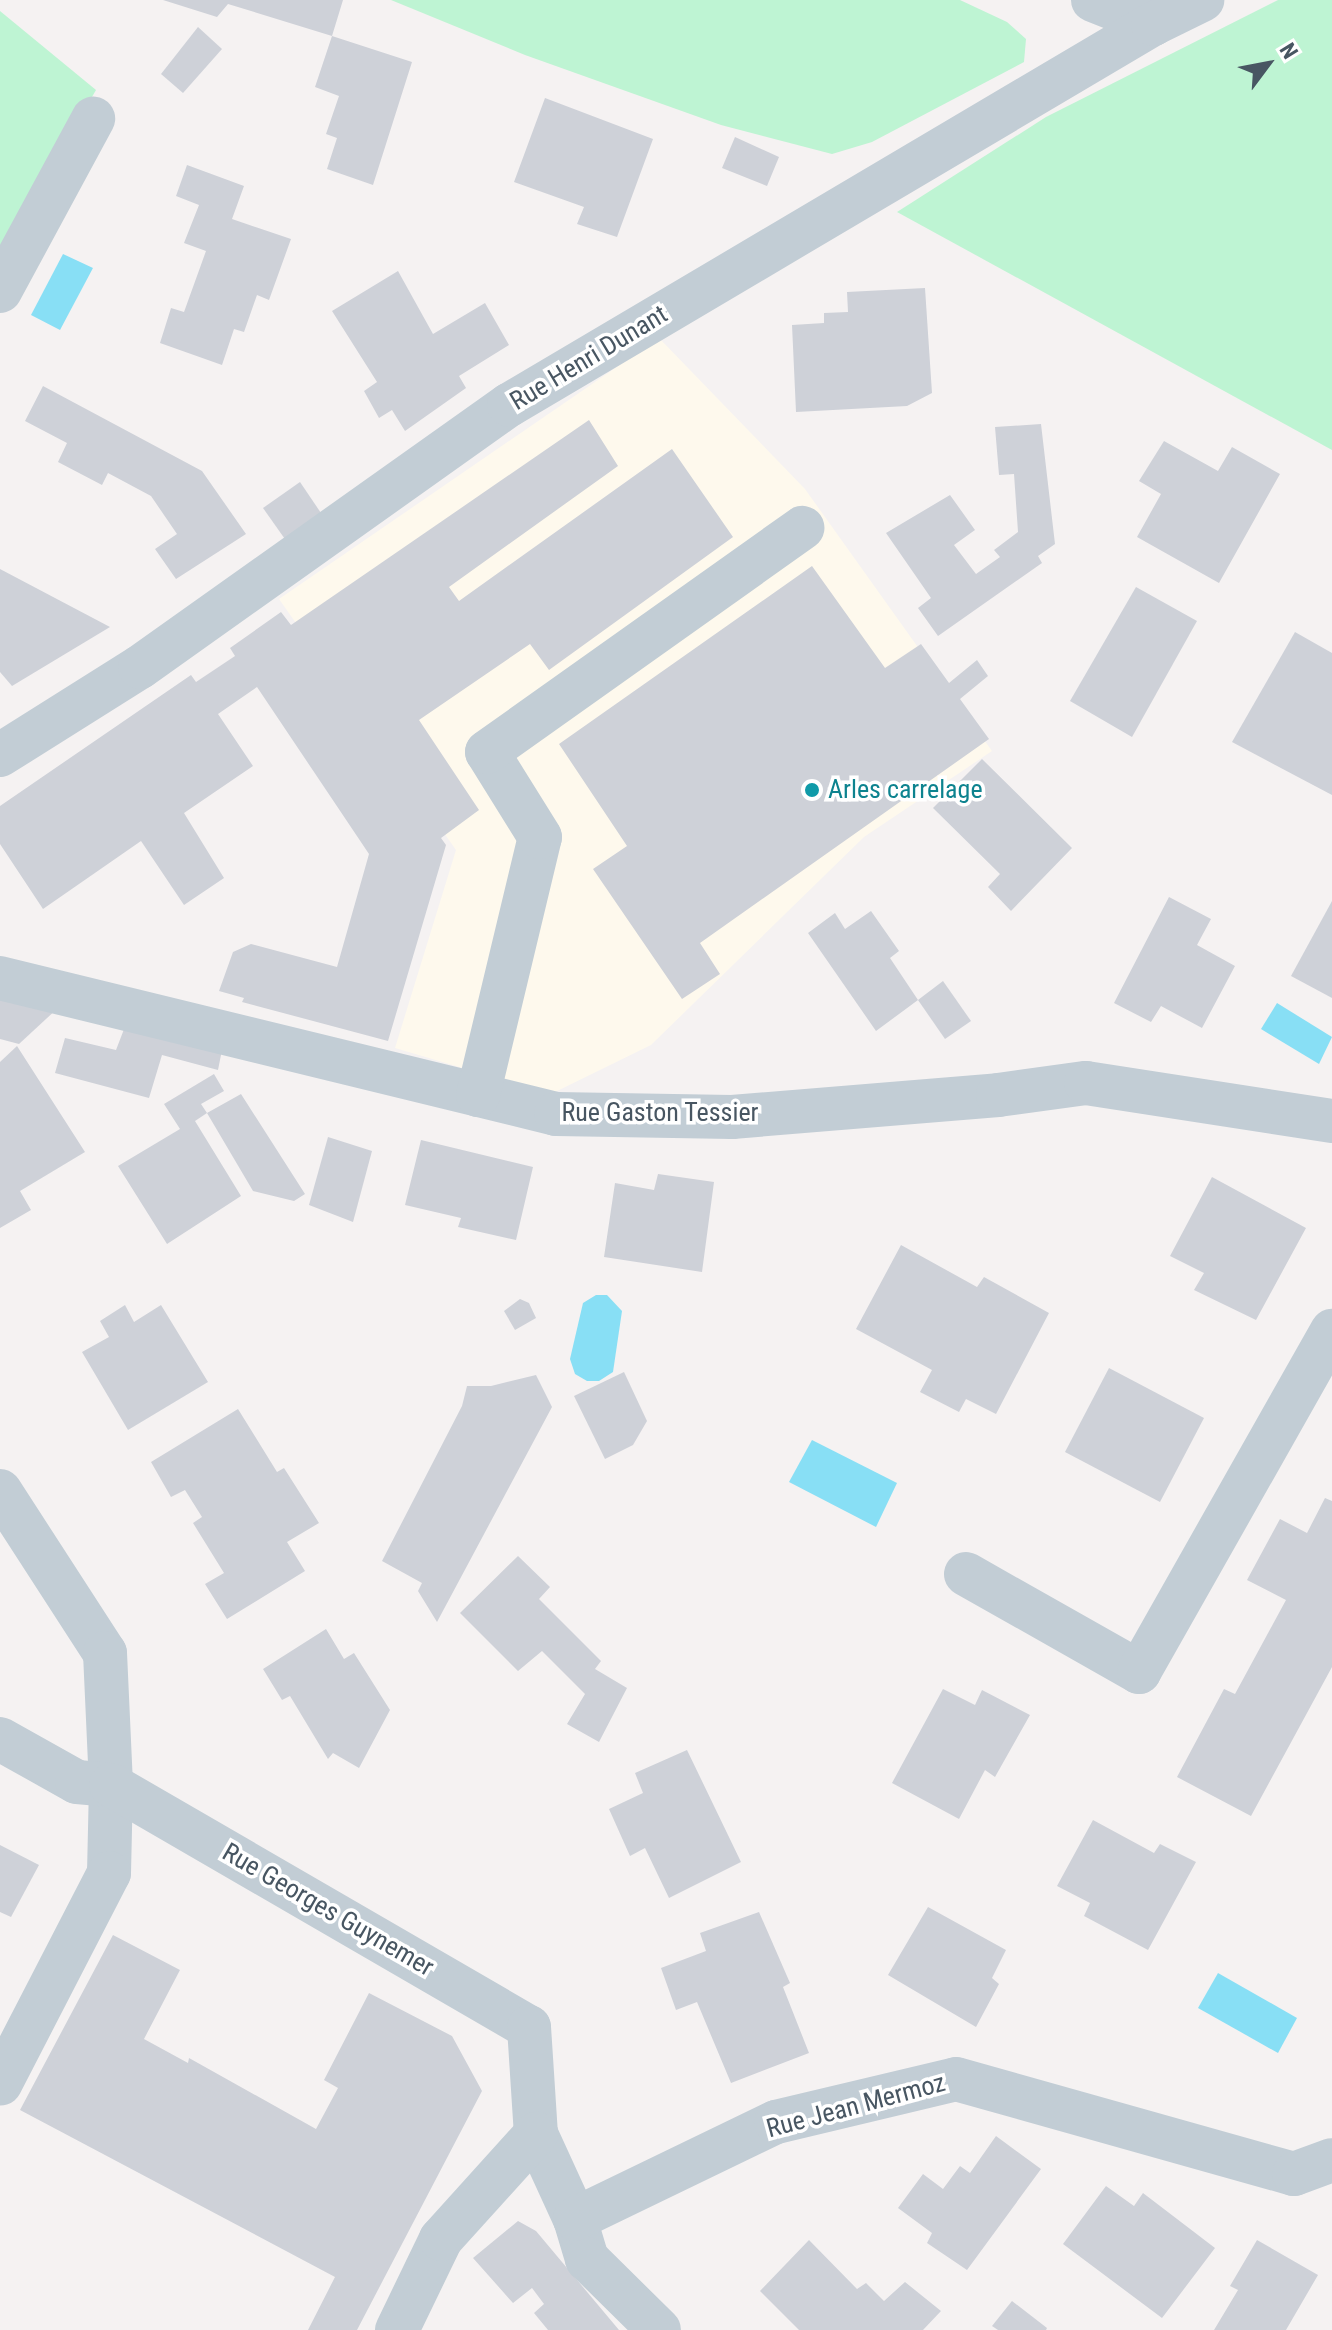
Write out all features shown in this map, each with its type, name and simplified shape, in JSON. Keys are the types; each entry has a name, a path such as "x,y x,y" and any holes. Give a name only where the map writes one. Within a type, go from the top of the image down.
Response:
{"street":[{"path":"1093,0 1153,24"},
{"name":"Rue Henri Dunant","path":"0,755 140,667 509,405 1153,24 1202,0"},
{"path":"0,291 93,119"},
{"path":"478,1095 540,837 487,752 802,528"},
{"name":"Rue Gaston Tessier","path":"0,978 556,1114 732,1117 998,1095 1086,1083 1332,1121"},
{"path":"966,1574 1139,1672 1332,1331"},
{"path":"0,1491 105,1653 111,1785 109,1873 0,2084"},
{"path":"0,1739 77,1782 111,1785"},
{"name":"Rue Georges Guynemer","path":"111,1785 529,2027 536,2134 575,2219 587,2259 659,2330"},
{"name":"Rue Jean Mermoz","path":"575,2219 776,2122 956,2079 1294,2174 1332,2160"},
{"path":"397,2330 441,2239 536,2134"}],"shaded area":[{"path":"659,338 805,489 992,751 864,837 651,1045 551,1094 395,1048 456,850 279,599"}],"green space":[{"path":"391,0 960,0 1007,22 1026,39 1024,62 872,142 832,154 721,125 525,55"},
{"path":"1278,0 1332,0 1332,450 897,212 1046,117"},
{"path":"0,11 96,90 0,256"}],"water":[{"path":"63,254 93,268 60,330 31,315"},
{"path":"1277,1003 1332,1037 1319,1064 1261,1029"},
{"path":"596,1295 607,1295 622,1311 613,1372 599,1381 587,1381 575,1374 570,1359 583,1303"},
{"path":"812,1440 897,1483 876,1527 789,1482"},
{"path":"1218,1973 1297,2018 1278,2053 1198,2008"}],"building":[{"path":"163,0 343,0 332,36 228,4 217,17"},
{"path":"198,27 222,49 183,93 161,74"},
{"path":"332,36 412,62 373,185 327,169 337,138 326,134 339,96 315,87"},
{"path":"545,98 653,139 617,237 577,224 584,207 514,182"},
{"path":"735,137 779,157 767,186 722,168"},
{"path":"187,165 244,186 232,219 291,239 269,300 257,295 244,332 234,329 222,365 160,343 171,308 184,312 206,251 184,243 199,205 176,196"},
{"path":"398,271 433,334 485,303 509,345 459,376 466,388 405,431 392,410 379,418 364,391 377,382 332,311"},
{"path":"925,288 932,393 907,406 796,412 792,325 824,323 824,313 848,312 847,292"},
{"path":"43,386 202,471 246,534 176,579 155,549 177,534 151,496 108,473 102,485 58,462 67,443 25,421"},
{"path":"589,420 618,466 449,587 459,601 672,449 733,537 549,670 530,644 419,720 479,810 441,838 446,845 388,1041 242,1002 244,998 219,991 233,952 251,944 337,967 369,854 257,687 218,714 253,766 184,813 224,878 184,905 141,841 43,909 0,844 0,806 191,675 196,682 235,656 230,648 281,612 291,625"},
{"path":"1041,424 1055,544 1038,556 1042,563 938,636 918,608 931,598 886,533 950,495 975,530 954,545 976,574 1000,557 994,550 1018,532 1014,474 999,475 995,427"},
{"path":"1164,441 1218,471 1232,447 1280,474 1219,583 1137,537 1161,494 1139,481"},
{"path":"300,482 323,516 287,542 263,508"},
{"path":"812,566 885,668 921,644 949,683 977,660 988,676 960,699 989,739 700,943 720,974 682,999 593,869 627,846 559,744"},
{"path":"0,569 110,627 12,686 0,672"},
{"path":"1136,587 1197,621 1132,737 1070,701"},
{"path":"1295,632 1332,653 1332,795 1232,742"},
{"path":"982,759 1072,848 1011,911 988,887 1000,874 933,808"},
{"path":"1169,897 1211,919 1197,945 1235,966 1202,1028 1161,1006 1151,1022 1114,1003"},
{"path":"1332,901 1332,998 1291,976"},
{"path":"871,911 899,951 890,958 918,1000 876,1031 808,933 835,913 845,929"},
{"path":"943,981 971,1021 945,1039 918,1000"},
{"path":"0,992 59,1007 19,1044 0,1039"},
{"path":"126,1024 222,1050 218,1070 162,1055 149,1098 55,1073 65,1038 116,1050"},
{"path":"17,1046 85,1152 20,1191 31,1210 0,1228 0,1062"},
{"path":"214,1074 224,1091 201,1104 207,1113 195,1121 241,1196 167,1244 118,1166 180,1129 164,1104"},
{"path":"241,1094 305,1194 294,1201 253,1191 207,1113"},
{"path":"328,1137 372,1151 353,1222 309,1205"},
{"path":"421,1140 533,1167 516,1240 458,1227 461,1218 405,1205"},
{"path":"658,1174 714,1182 702,1272 604,1257 615,1183 654,1190"},
{"path":"1212,1177 1306,1228 1256,1320 1194,1290 1204,1273 1170,1256"},
{"path":"901,1245 977,1287 984,1277 1049,1313 996,1414 966,1399 959,1412 920,1392 932,1370 856,1329"},
{"path":"520,1299 529,1303 536,1318 515,1330 504,1311"},
{"path":"125,1305 134,1322 161,1305 208,1382 128,1430 82,1352 109,1337 100,1321"},
{"path":"1109,1368 1204,1418 1160,1502 1065,1452"},
{"path":"624,1372 647,1421 633,1445 605,1459 574,1396"},
{"path":"536,1375 552,1407 437,1622 418,1591 422,1583 382,1561 462,1406 467,1386 491,1386"},
{"path":"238,1409 277,1472 284,1468 319,1523 287,1542 305,1571 227,1619 205,1584 224,1573 193,1523 202,1517 185,1490 171,1497 151,1462"},
{"path":"1325,1498 1332,1501 1332,1667 1251,1816 1177,1777 1224,1689 1235,1694 1286,1600 1247,1580 1280,1519 1307,1533"},
{"path":"518,1556 550,1587 539,1599 601,1661 595,1669 627,1688 599,1742 567,1724 585,1694 542,1651 518,1671 460,1613"},
{"path":"326,1629 344,1659 354,1653 390,1710 359,1768 333,1753 328,1759 290,1696 282,1700 263,1669"},
{"path":"943,1689 975,1705 982,1690 1030,1715 995,1777 985,1770 959,1819 892,1783"},
{"path":"687,1750 741,1862 669,1898 645,1848 630,1856 609,1809 643,1793 635,1773"},
{"path":"1093,1820 1154,1853 1160,1844 1196,1862 1148,1950 1084,1916 1090,1903 1057,1886"},
{"path":"0,1845 39,1865 11,1917 0,1912"},
{"path":"928,1907 1006,1950 992,1978 999,1984 976,2027 888,1975"},
{"path":"759,1912 790,1983 783,1987 809,2053 731,2083 697,2002 676,2010 661,1968 706,1951 700,1933"},
{"path":"113,1935 180,1970 144,2039 188,2063 189,2058 316,2129 338,2088 324,2080 369,1993 452,2036 482,2091 357,2330 308,2330 335,2277 20,2110"},
{"path":"996,2136 1041,2169 967,2270 927,2243 932,2233 898,2208 923,2174 943,2189 960,2166 970,2173"},
{"path":"1106,2186 1134,2206 1143,2193 1215,2248 1162,2318 1063,2244"},
{"path":"518,2221 536,2231 619,2330 548,2330 534,2313 544,2304 532,2288 513,2303 473,2258"},
{"path":"809,2240 857,2289 866,2283 884,2301 905,2282 941,2311 923,2330 799,2330 760,2291"},
{"path":"1257,2240 1318,2275 1286,2330 1214,2330 1238,2290 1230,2286"},
{"path":"1012,2301 1046,2330 998,2330 992,2326"}],"place":[{"name":"Arles carrelage","path":"812,790"}]}
